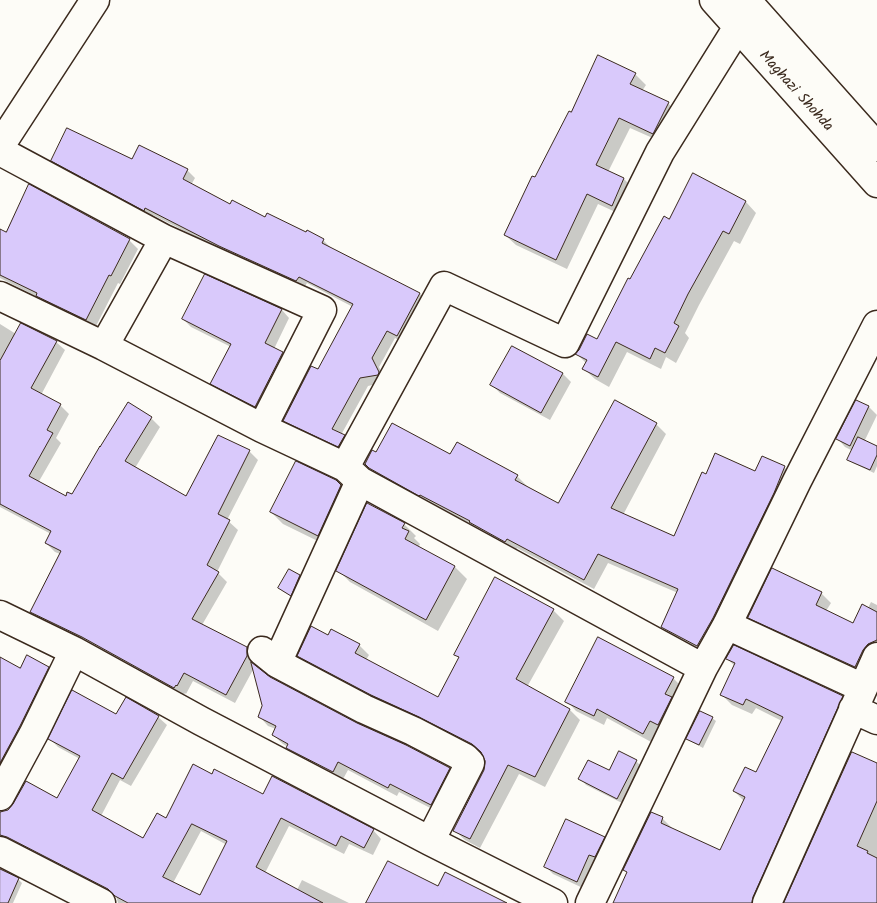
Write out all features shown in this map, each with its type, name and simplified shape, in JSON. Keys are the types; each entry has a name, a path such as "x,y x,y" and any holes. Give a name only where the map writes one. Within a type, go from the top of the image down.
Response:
{"street":[{"path":"0,146 94,0"},
{"name":"Maghazi Shohda","path":"714,0 745,11 877,147"},
{"name":"Maghazi Shohda","path":"745,11 877,183"},
{"path":"430,841 470,763 465,758 364,709 270,657 352,474 444,286 565,343 660,152 745,11"},
{"path":"0,151 164,239 322,310 262,428"},
{"path":"104,346 164,239"},
{"path":"0,296 104,346 352,474 703,668"},
{"path":"590,903 703,668 727,625 797,481 877,325"},
{"path":"0,615 74,651 201,721 553,903"},
{"path":"727,625 864,705"},
{"path":"0,796 34,733 74,651"},
{"path":"767,903 864,705 877,657"},
{"path":"0,851 101,903"}],"building":[{"path":"598,55 636,73 630,84 669,102 653,134 619,118 596,165 624,178 612,206 587,194 556,260 504,235 532,176 535,177 569,111 571,112"},
{"path":"67,128 132,159 139,145 188,169 183,179 230,204 232,200 265,217 267,213 306,232 307,230 324,239 322,243 420,293 397,336 387,331 372,358 379,372 378,375 360,378 332,429 345,435 338,447 283,421 311,366 318,369 353,304 299,277 296,281 219,246 145,208 144,211 51,161"},
{"path":"693,173 746,201 729,234 723,231 688,294 674,323 679,326 665,353 655,348 650,359 616,342 598,377 582,369 587,360 575,354 587,334 597,339 628,278 630,279 664,216 669,219"},
{"path":"29,184 130,239 86,320 36,296 37,293 0,275 0,229 6,232"},
{"path":"205,274 282,309 265,343 283,352 255,407 210,384 231,344 182,319"},
{"path":"21,323 57,341 31,388 61,404 47,430 53,433 29,476 66,496 67,492 72,494 128,402 152,417 125,461 186,496 218,435 250,450 218,514 230,520 207,565 219,572 192,619 247,647 247,656 226,695 184,673 174,688 82,637 30,612 61,551 45,543 51,531 0,504 0,361"},
{"path":"512,346 563,373 541,413 490,385"},
{"path":"615,400 657,423 611,508 674,536 702,472 706,474 715,453 755,471 762,456 785,466 774,493 713,618 697,646 661,627 678,589 598,554 584,580 507,539 505,542 470,521 419,496 365,464 372,450 376,452 392,423 450,454 457,442 518,475 515,480 558,503"},
{"path":"856,400 869,406 850,446 836,439"},
{"path":"858,437 877,446 877,455 870,470 847,460"},
{"path":"296,461 336,480 341,485 318,536 270,512"},
{"path":"367,503 405,523 402,528 409,531 405,539 455,566 426,620 336,571"},
{"path":"772,568 822,592 816,605 853,623 862,604 877,612 877,640 868,644 863,650 855,667 748,618"},
{"path":"289,569 300,575 291,596 278,588"},
{"path":"495,577 554,609 516,679 570,709 535,777 508,765 470,839 453,831 484,770 485,761 481,752 472,744 371,695 297,656 311,626 328,635 331,629 360,644 355,653 438,697 459,657 454,655"},
{"path":"598,637 674,677 665,694 672,697 658,725 650,721 643,734 597,709 594,716 565,702"},
{"path":"734,645 843,696 752,903 613,903 627,872 623,870 651,812 663,817 661,823 720,850 745,797 733,791 745,767 756,772 783,717 746,699 743,705 720,695 735,663 726,659"},
{"path":"27,655 49,667 0,763 0,657 20,668"},
{"path":"251,662 270,677 357,723 406,745 450,768 431,805 390,784 388,788 338,762 333,772 286,748 288,744 272,735 276,726 258,717 262,706"},
{"path":"72,690 116,714 126,697 159,716 123,779 112,773 92,810 143,838 157,813 166,818 193,764 212,774 214,769 263,794 272,776 374,829 364,848 341,836 336,846 281,818 256,867 323,903 128,903 115,896 108,889 0,835 0,812 8,810 26,781 57,798 80,756 48,739","holes":["192,824 227,841 200,895 163,877"]},
{"path":"700,711 713,717 699,745 686,739"},
{"path":"619,751 637,760 617,799 578,779 588,760 609,770"},
{"path":"852,752 877,763 877,801 857,846 877,858 877,903 784,903"},
{"path":"566,819 605,837 595,857 589,855 577,882 544,867"},
{"path":"388,861 438,886 445,872 507,903 366,903"},
{"path":"0,869 19,878 8,903 0,903"}]}
